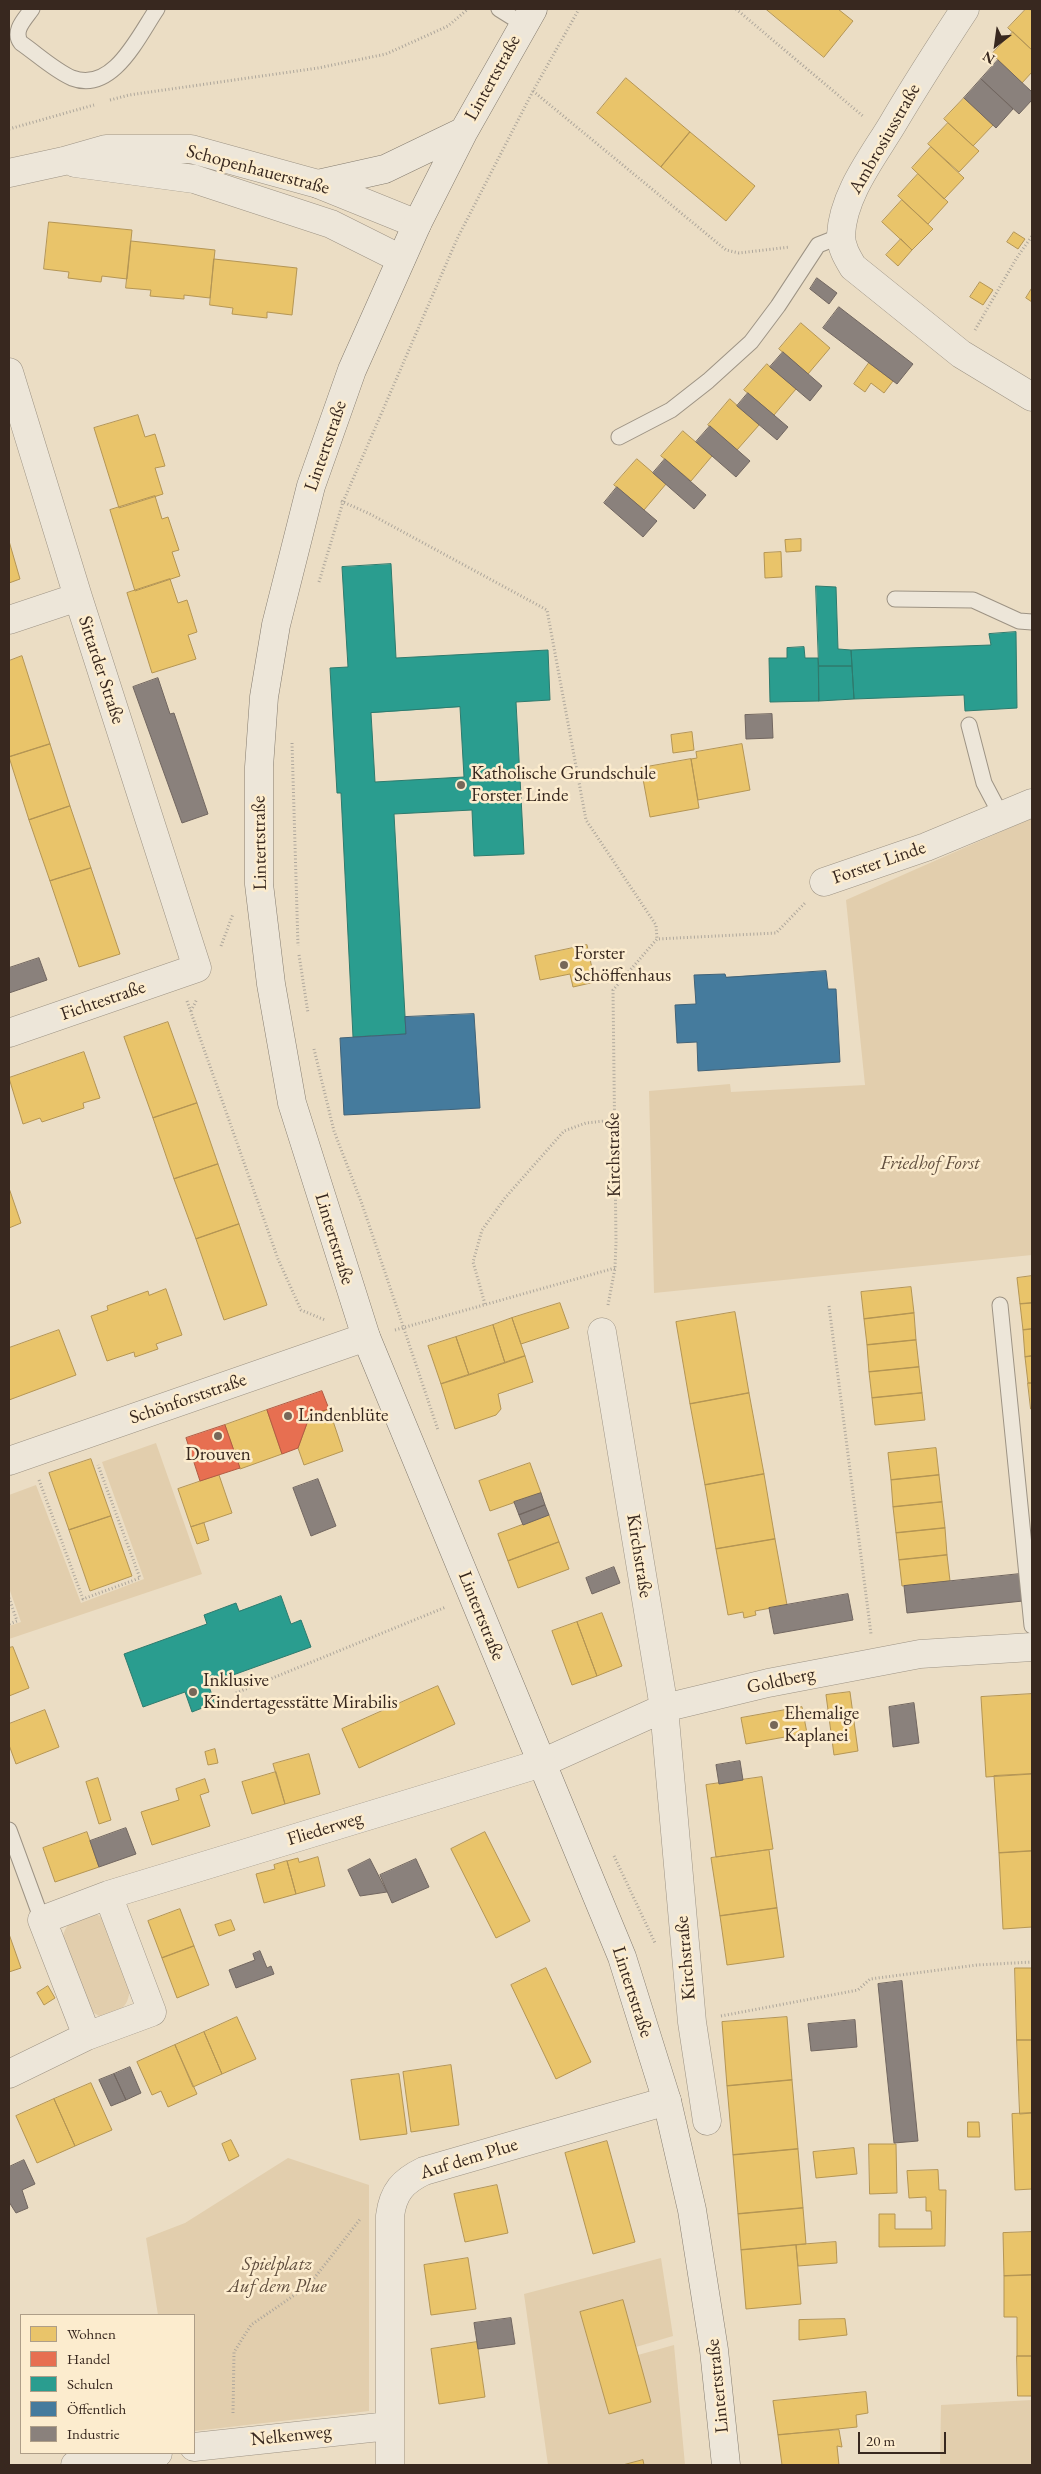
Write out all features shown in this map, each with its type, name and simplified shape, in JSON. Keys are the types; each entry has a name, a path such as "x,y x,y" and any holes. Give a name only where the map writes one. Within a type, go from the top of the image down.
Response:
{"street":[{"name":"Ambrosiusstraße","path":"966,9 932,58 860,177 830,240 843,250 853,267 961,354 1032,397"},
{"name":"Lintertstraße","path":"528,16 464,130 417,224 352,370 311,486 276,626 264,697 259,767 259,884 271,984 292,1103 366,1337 622,1957 667,2100 692,2210 714,2350 726,2465"},
{"path":"318,184 385,169 464,130"},
{"name":"Schopenhauerstraße","path":"9,173 64,161 106,149 191,149 318,184 417,224"},
{"name":"Schopenhauerstraße","path":"64,161 194,179 332,224 401,259"},
{"name":"Sittarder Straße","path":"9,372 78,597 187,971"},
{"path":"9,620 78,597"},
{"name":"Forster Linde","path":"824,882 926,847 1032,803"},
{"name":"Fichtestraße","path":"9,1034 187,971"},
{"name":"Kirchstraße","path":"602,1332 664,1708 692,2022 707,2121"},
{"name":"Schönforststraße","path":"19,1457 366,1337"},
{"name":"Goldberg","path":"542,1763 664,1708 768,1683 920,1654 1032,1647"},
{"name":"Fliederweg","path":"42,1920 108,1895 542,1763"},
{"path":"9,2074 87,2036 152,2012 108,1895"},
{"path":"42,1920 87,2036"},
{"name":"Auf dem Plue","path":"395,2194 402,2184 424,2171 667,2100"},
{"path":"390,2465 388,2426 390,2216 395,2194"},
{"name":"Nelkenweg","path":"195,2447 235,2441 388,2426"},
{"path":"75,2465 151,2454"}],"lane":[{"path":"32,9 17,33 21,44 70,77 86,80 115,70 158,9"},
{"path":"499,9 528,16"},
{"path":"619,437 671,410 708,381 751,342 830,240"},
{"path":"895,599 973,600 1019,620 1032,622"},
{"path":"969,725 984,783 1002,816"},
{"path":"1000,1305 1032,1626"},
{"path":"9,1830 42,1920"}],"path":[{"path":"459,9 464,12"},
{"path":"9,129 129,95 318,68 386,54 448,26 468,9"},
{"path":"319,583 343,502 457,239 533,91 579,9"},
{"path":"736,9 886,135"},
{"path":"533,91 726,250 739,253 830,240"},
{"path":"961,354 1016,258 1032,236"},
{"path":"311,486 370,514 547,610 586,820 656,925 657,939"},
{"path":"292,734 298,947 309,1022"},
{"name":"Forster Linde","path":"657,939 776,933 824,882"},
{"name":"Kirchstraße","path":"602,1332 615,1268 613,990 657,939"},
{"path":"187,971 278,1260 300,1310 366,1337 615,1268"},
{"path":"312,1041 334,1131 362,1204 441,1438"},
{"path":"485,1304 473,1262 482,1230 505,1198 564,1131 586,1123 613,1120"},
{"path":"829,1306 875,1662"},
{"path":"19,1457 83,1599 140,1578 98,1465"},
{"path":"236,1693 473,1596"},
{"path":"9,1598 17,1621 9,1624"},
{"path":"611,1850 656,1945"},
{"path":"692,2022 858,1990 870,1979 977,1965 1032,1962"},
{"path":"235,2441 231,2393 234,2352 246,2332 251,2325 309,2285 369,2207 395,2194"}],"green space":[{"name":"Friedhof Forst","path":"1032,818 1032,1255 654,1293 649,1091 730,1084 731,1092 865,1085 846,900"},
{"path":"156,1443 202,1574 9,1639 9,1626 21,1622 9,1588 9,1495 36,1485 81,1603 144,1579 102,1462"},
{"path":"90,1913 104,1919 130,1988 127,2001 122,2008 101,2017 94,2013 89,2006 63,1937 69,1924"},
{"name":"Spielplatz Auf dem Plue","path":"288,2158 369,2185 369,2411 195,2431 195,2314 158,2314 146,2238 185,2223"},
{"path":"661,2258 673,2336 636,2347 622,2301 580,2313 609,2414 651,2402 638,2355 674,2345 685,2465 644,2465 643,2460 623,2465 548,2465 524,2294"},
{"path":"1032,2400 1032,2465 940,2465 941,2405"}],"building: Wohnen":[{"path":"766,9 838,9 853,21 824,57"},
{"path":"1026,9 1032,10 1032,50 1008,28"},
{"path":"1013,32 1032,50 1032,72 1022,83 992,54"},
{"path":"626,78 690,132 661,167 597,113"},
{"path":"964,98 993,125 973,146 944,119"},
{"path":"948,123 979,151 959,172 928,144"},
{"path":"690,132 755,186 726,221 661,167"},
{"path":"931,147 964,178 944,199 912,168"},
{"path":"918,174 948,202 928,224 898,196"},
{"path":"902,200 933,229 912,250 882,222"},
{"path":"49,222 132,230 127,279 102,276 101,282 68,278 69,272 44,269"},
{"path":"1014,232 1025,239 1018,249 1007,242"},
{"path":"901,239 912,250 898,266 886,255"},
{"path":"131,241 215,250 210,298 184,295 184,299 150,296 151,290 126,288"},
{"path":"214,259 297,268 292,315 267,312 267,318 232,314 233,308 210,305"},
{"path":"980,282 993,290 983,305 970,297"},
{"path":"1032,288 1032,302 1026,298"},
{"path":"801,323 830,348 808,374 779,349"},
{"path":"869,363 893,381 884,393 871,383 865,392 854,384"},
{"path":"767,364 796,389 774,415 744,390"},
{"path":"730,399 759,425 737,450 708,425"},
{"path":"138,415 145,437 155,434 165,466 155,468 163,494 119,508 94,428"},
{"path":"683,431 712,456 691,481 661,456"},
{"path":"637,459 666,484 644,510 614,485"},
{"path":"155,496 162,519 168,517 179,550 172,552 180,576 135,591 110,510"},
{"path":"801,539 801,551 786,552 785,540"},
{"path":"9,541 20,579 9,583"},
{"path":"781,552 782,577 765,578 764,553"},
{"path":"170,579 178,603 187,600 197,632 188,635 196,659 152,673 127,593"},
{"path":"22,656 50,744 9,757 9,661"},
{"path":"692,732 694,750 673,753 671,735"},
{"path":"50,744 70,806 29,820 9,757"},
{"path":"742,744 750,790 698,800 691,759 697,758 696,752"},
{"path":"691,759 699,808 650,817 641,768"},
{"path":"70,806 91,868 50,881 29,820"},
{"path":"91,868 120,954 79,967 50,881"},
{"name":"Forster Schöffenhaus","path":"587,945 595,982 573,987 570,974 540,980 535,956"},
{"path":"168,1022 197,1103 153,1118 124,1037"},
{"path":"84,1052 100,1098 83,1103 84,1108 42,1122 40,1118 23,1124 9,1078"},
{"path":"197,1103 218,1164 174,1179 153,1118"},
{"path":"218,1164 239,1224 196,1239 174,1179"},
{"path":"9,1188 21,1223 9,1228"},
{"path":"239,1224 267,1305 224,1320 196,1239"},
{"path":"1032,1276 1032,1303 1020,1304 1017,1278"},
{"path":"911,1287 914,1313 864,1319 861,1292"},
{"path":"166,1289 182,1335 156,1344 158,1349 135,1357 134,1352 107,1361 91,1316 108,1310 107,1306 148,1291 149,1295"},
{"path":"560,1303 569,1328 521,1344 512,1318"},
{"path":"1032,1303 1032,1329 1023,1330 1020,1304"},
{"path":"735,1312 749,1393 690,1404 676,1322"},
{"path":"914,1313 916,1340 867,1345 864,1319"},
{"path":"512,1318 525,1356 505,1363 493,1325"},
{"path":"493,1325 505,1363 469,1375 456,1337"},
{"path":"1032,1329 1032,1356 1025,1357 1023,1330"},
{"path":"59,1330 76,1375 9,1400 9,1348"},
{"path":"456,1337 469,1375 441,1384 428,1346"},
{"path":"916,1340 919,1367 869,1372 867,1345"},
{"path":"525,1356 533,1382 498,1394 501,1409 496,1415 455,1429 441,1384"},
{"path":"1032,1356 1032,1383 1028,1383 1025,1357"},
{"path":"919,1367 922,1393 872,1398 869,1372"},
{"path":"1028,1383 1032,1383 1032,1409 1031,1409"},
{"path":"749,1393 764,1474 705,1485 690,1404"},
{"path":"922,1393 925,1420 875,1425 872,1398"},
{"path":"329,1409 343,1451 304,1465 298,1448 310,1415"},
{"path":"267,1410 282,1454 240,1469 225,1425"},
{"path":"936,1448 939,1475 891,1480 888,1453"},
{"path":"91,1459 111,1516 69,1530 49,1473"},
{"path":"530,1463 541,1493 490,1511 479,1481"},
{"path":"764,1474 775,1539 716,1549 705,1485"},
{"path":"219,1475 232,1513 191,1527 178,1489"},
{"path":"939,1475 942,1502 893,1507 891,1480"},
{"path":"942,1502 945,1528 896,1533 893,1507"},
{"path":"549,1515 559,1542 508,1561 498,1534"},
{"path":"111,1516 132,1576 90,1591 69,1530"},
{"path":"204,1523 209,1540 197,1544 191,1527"},
{"path":"945,1528 947,1555 899,1560 896,1533"},
{"path":"775,1539 787,1605 755,1611 756,1615 744,1618 743,1612 728,1615 716,1549"},
{"path":"559,1542 569,1569 518,1588 508,1561"},
{"path":"947,1555 950,1581 902,1586 899,1560"},
{"path":"602,1613 622,1666 597,1676 577,1622"},
{"path":"577,1622 597,1676 572,1685 552,1631"},
{"path":"13,1647 29,1688 9,1696 9,1648"},
{"path":"438,1686 455,1724 359,1768 342,1729"},
{"path":"850,1692 858,1751 834,1755 826,1695"},
{"path":"1032,1694 1032,1774 986,1777 981,1697"},
{"name":"Ehemalige Kaplanei","path":"802,1707 807,1733 746,1744 741,1718"},
{"path":"45,1710 59,1747 16,1764 9,1745 9,1724"},
{"path":"215,1749 218,1763 208,1765 205,1752"},
{"path":"309,1754 320,1794 285,1804 273,1764"},
{"path":"276,1772 285,1804 252,1814 242,1782"},
{"path":"1032,1774 1032,1851 999,1853 994,1776"},
{"path":"762,1777 773,1849 716,1857 706,1785"},
{"path":"98,1778 111,1820 99,1824 86,1782"},
{"path":"205,1779 209,1792 200,1795 210,1826 152,1845 141,1812 179,1800 176,1789"},
{"path":"87,1832 99,1867 55,1882 43,1848"},
{"path":"485,1832 530,1921 496,1938 451,1849"},
{"path":"769,1850 777,1908 720,1916 711,1858"},
{"path":"1032,1851 1032,1927 1003,1929 999,1853"},
{"path":"318,1857 325,1886 296,1894 287,1861 298,1858 299,1862"},
{"path":"287,1861 296,1894 264,1903 256,1874 275,1869 274,1865"},
{"path":"777,1908 784,1957 727,1965 720,1916"},
{"path":"180,1909 194,1946 162,1958 148,1921"},
{"path":"231,1920 235,1930 219,1936 215,1925"},
{"path":"9,1934 21,1968 9,1972"},
{"path":"194,1946 209,1985 177,1998 162,1958"},
{"path":"546,1968 591,2062 556,2079 511,1985"},
{"path":"1015,1968 1032,1968 1032,2040 1017,2040"},
{"path":"48,1986 55,1998 44,2005 37,1993"},
{"path":"237,2017 256,2059 222,2074 204,2032"},
{"path":"787,2017 792,2080 727,2086 722,2022"},
{"path":"204,2032 222,2074 193,2087 175,2045"},
{"path":"1017,2040 1032,2040 1032,2113 1020,2114"},
{"path":"175,2045 197,2094 168,2107 161,2091 152,2095 137,2062"},
{"path":"451,2065 459,2125 411,2132 403,2072"},
{"path":"399,2074 407,2134 360,2140 351,2080"},
{"path":"792,2080 798,2149 733,2155 727,2086"},
{"path":"91,2083 112,2130 75,2146 54,2099"},
{"path":"54,2099 75,2146 37,2163 16,2116"},
{"path":"1032,2113 1032,2189 1015,2190 1012,2114"},
{"path":"968,2122 979,2122 980,2137 968,2137"},
{"path":"231,2140 239,2156 229,2161 222,2144"},
{"path":"607,2141 635,2242 593,2254 565,2153"},
{"path":"869,2144 896,2144 897,2193 870,2194"},
{"path":"854,2148 857,2174 816,2178 813,2152"},
{"path":"798,2149 803,2208 738,2214 733,2155"},
{"path":"938,2170 939,2190 946,2190 945,2246 879,2247 879,2214 895,2214 895,2229 932,2229 931,2211 926,2211 926,2197 909,2198 907,2171"},
{"path":"497,2185 508,2233 465,2242 454,2194"},
{"path":"803,2208 806,2244 741,2250 738,2214"},
{"path":"1032,2232 1032,2275 1004,2276 1003,2233"},
{"path":"836,2242 837,2263 798,2266 796,2245"},
{"path":"796,2245 801,2304 746,2309 741,2250"},
{"path":"468,2258 476,2309 431,2315 424,2265"},
{"path":"1032,2275 1032,2356 1017,2356 1017,2317 1004,2317 1004,2276"},
{"path":"623,2300 651,2402 609,2414 580,2312"},
{"path":"845,2319 847,2335 799,2340 799,2320"},
{"path":"477,2342 485,2397 439,2404 431,2349"},
{"path":"1017,2356 1032,2356 1032,2396 1018,2396"},
{"path":"866,2392 868,2413 856,2415 857,2427 778,2435 773,2401"},
{"path":"839,2430 842,2447 837,2446 839,2465 782,2465 778,2435"},
{"path":"643,2460 644,2465 623,2465"}],"building: Handel":[{"path":"322,1391 329,1409 310,1415 298,1448 282,1454 267,1410"},
{"path":"225,1425 240,1468 200,1481 186,1438"}],"building: Schulen":[{"path":"391,564 396,658 548,650 550,700 516,702 524,854 474,856 472,810 394,814 406,1034 353,1037 341,793 337,793 330,668 348,667 342,567","holes":["460,707 464,777 375,782 371,713"]},
{"path":"816,586 836,587 838,649 851,650 852,666 819,666"},
{"path":"1016,632 1017,708 965,711 964,695 854,699 851,650 991,645 989,634"},
{"path":"804,647 805,658 818,658 819,701 770,702 769,658 787,658 787,648"},
{"path":"819,666 852,666 854,699 819,701"},
{"path":"281,1596 291,1624 301,1620 311,1647 208,1684 215,1703 192,1712 185,1692 143,1707 124,1654 207,1624 204,1615 236,1603 239,1611"}],"building: Öffentlich":[{"path":"826,971 828,989 836,989 840,1062 698,1071 697,1042 677,1043 675,1005 696,1004 694,975 725,974 726,977"},
{"path":"474,1014 480,1108 344,1115 340,1038 406,1034 405,1017"}],"building: Industrie":[{"path":"998,60 1032,92 1032,100 1019,114 981,79"},
{"path":"981,79 1013,109 996,128 964,98"},
{"path":"817,278 837,293 829,304 810,289"},
{"path":"839,307 913,364 897,384 823,328"},
{"path":"783,352 822,386 810,401 770,367"},
{"path":"748,393 788,427 777,440 737,406"},
{"path":"710,426 750,461 736,477 696,442"},
{"path":"665,459 706,495 694,509 653,473"},
{"path":"617,487 657,521 643,537 604,503"},
{"path":"158,678 170,714 174,713 208,814 182,823 133,687"},
{"path":"772,714 773,738 746,739 745,715"},
{"path":"39,958 47,980 9,993 9,968"},
{"path":"318,1479 336,1526 311,1536 293,1488"},
{"path":"541,1493 545,1505 519,1515 514,1502"},
{"path":"545,1505 549,1515 523,1525 519,1515"},
{"path":"614,1567 620,1583 592,1594 586,1578"},
{"path":"1020,1574 1023,1601 907,1613 904,1586"},
{"path":"848,1594 853,1620 774,1634 769,1608"},
{"path":"914,1703 919,1743 893,1747 889,1707"},
{"path":"740,1761 743,1780 719,1784 716,1765"},
{"path":"126,1828 136,1854 99,1867 90,1841"},
{"path":"370,1859 387,1892 360,1896 348,1870"},
{"path":"416,1859 429,1887 392,1903 380,1875"},
{"path":"260,1951 267,1968 271,1966 274,1974 236,1988 229,1970 255,1960 253,1954"},
{"path":"902,1981 918,2141 894,2143 878,1984"},
{"path":"855,2020 857,2047 811,2051 808,2024"},
{"path":"130,2067 141,2093 126,2100 114,2074"},
{"path":"114,2074 126,2100 111,2106 99,2080"},
{"path":"24,2160 35,2184 22,2190 28,2208 16,2213 9,2202 9,2167"},
{"path":"511,2318 515,2344 478,2349 474,2323"}],"place":[{"name":"Katholische Grundschule Forster Linde","path":"461,785"},
{"name":"Forster Schöffenhaus","path":"564,965"},
{"name":"Lindenblüte","path":"288,1416"},
{"name":"Drouven","path":"218,1436"},
{"name":"Inklusive Kindertagesstätte Mirabilis","path":"193,1692"},
{"name":"Ehemalige Kaplanei","path":"774,1725"}]}
